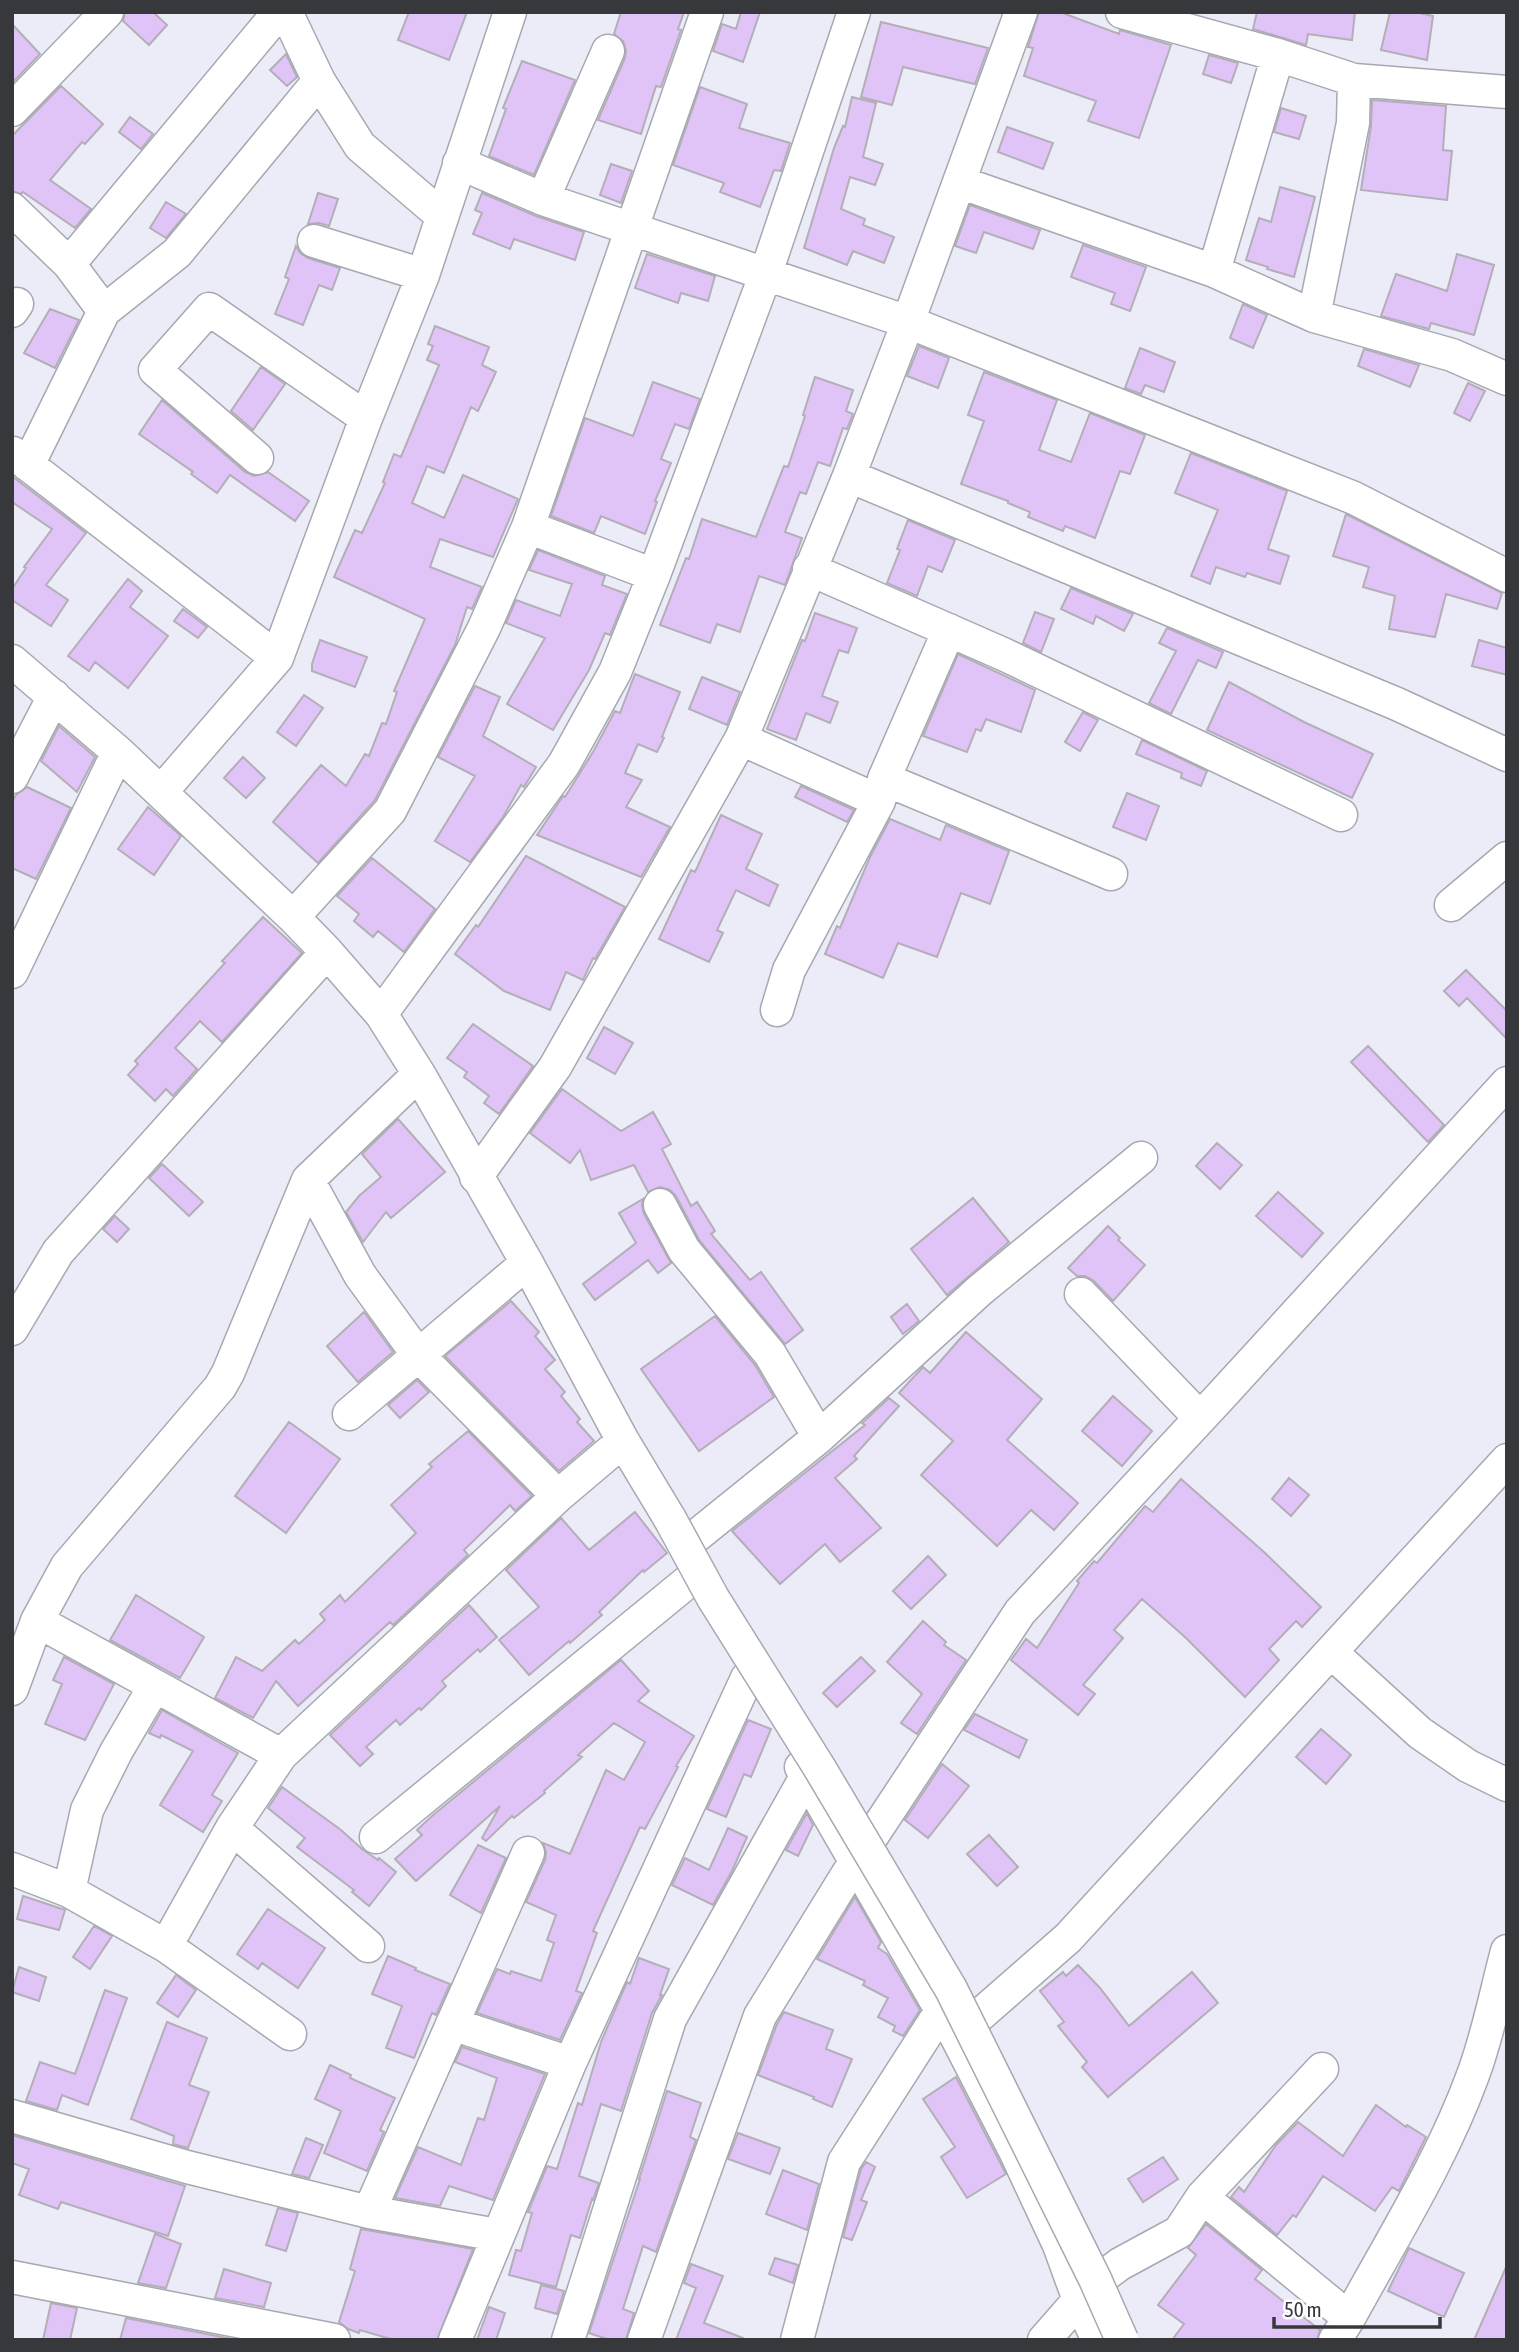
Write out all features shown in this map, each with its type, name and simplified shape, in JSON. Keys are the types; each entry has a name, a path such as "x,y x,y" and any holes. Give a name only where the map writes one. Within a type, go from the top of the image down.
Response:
{"street":[{"path":"12,110 107,12"},
{"path":"69,264 279,12"},
{"path":"286,12 320,81 360,146 442,216"},
{"path":"161,792 277,658 366,418 423,275 510,12"},
{"path":"293,916 390,811 484,628 528,527 707,12"},
{"path":"381,1014 564,764 615,672 654,575 765,274 853,12"},
{"path":"477,1177 546,1079 741,739 849,476 1021,12"},
{"path":"1122,12 1278,55 1354,80 1507,92"},
{"path":"543,199 608,51"},
{"path":"1213,271 1278,55"},
{"path":"1314,316 1353,123 1354,80"},
{"path":"277,658 20,458 104,312 177,253 320,81"},
{"path":"459,163 543,199 908,321 1354,498 1507,576"},
{"path":"959,182 1213,271 1314,316 1452,355 1507,379"},
{"path":"12,209 69,264 104,312"},
{"path":"314,241 423,275"},
{"path":"257,458 155,370 209,309 366,418"},
{"path":"849,476 1384,699 1507,755"},
{"path":"528,527 654,575"},
{"path":"809,569 1203,747 1341,815"},
{"path":"777,1010 789,970 882,790 949,630"},
{"path":"12,661 118,752 293,916 381,1014 419,1074 527,1263 623,1441 713,1598 819,1766 951,1989 1095,2279 1122,2340"},
{"path":"12,777 54,696"},
{"path":"741,739 1111,874"},
{"path":"12,972 118,752"},
{"path":"1451,905 1507,858"},
{"path":"12,1329 58,1252 327,952"},
{"path":"12,1689 37,1621 66,1566 220,1387 307,1180 419,1074"},
{"path":"644,2340 760,2016 855,1863 1020,1612 1507,1083"},
{"path":"677,1532 819,1437 979,1291 1141,1158"},
{"path":"307,1180 360,1275 418,1355 558,1496"},
{"path":"660,1205 684,1250 770,1354 819,1437"},
{"path":"349,1414 527,1263"},
{"path":"1082,1294 1200,1418"},
{"path":"166,1946 232,1828 281,1755 558,1496 623,1441"},
{"path":"797,2340 844,2162 948,2023 1068,1938 1507,1460"},
{"path":"652,1488 652,1518 674,1548 948,2023 1015,2151 1059,2245 1079,2300 1098,2340"},
{"path":"376,1837 691,1579"},
{"path":"37,1621 281,1755"},
{"path":"1331,1651 1420,1733 1468,1766 1507,1786"},
{"path":"455,2340 496,2235 570,2063 747,1678"},
{"path":"69,1891 87,1810 116,1752 155,1687"},
{"path":"568,2340 670,2019 807,1775"},
{"path":"232,1828 368,1945"},
{"path":"369,2212 528,1853"},
{"path":"12,1869 69,1891 166,1946 290,2034"},
{"path":"1202,2197 1342,2329 1429,2172 1473,2074 1507,1951"},
{"path":"452,2024 570,2063"},
{"path":"1044,2340 1093,2284 1119,2264 1179,2232 1202,2197 1322,2069"},
{"path":"12,2116 187,2167 369,2212 496,2235"},
{"path":"12,2277 334,2340"}],"building":[{"path":"125,12 153,12 167,25 149,45 123,21"},
{"path":"409,12 467,12 449,60 398,40"},
{"path":"621,12 684,12 678,29 681,30 661,87 656,86 641,134 598,120 625,58 623,41 614,34"},
{"path":"741,12 760,12 743,62 713,51 722,24 736,29"},
{"path":"1039,12 1060,12 1119,34 1120,30 1171,45 1139,138 1088,121 1096,101 1024,76 1033,48 1028,47"},
{"path":"1257,12 1355,12 1352,40 1308,34 1306,45 1253,29"},
{"path":"1390,12 1415,12 1433,16 1427,60 1381,50"},
{"path":"881,22 988,48 975,84 903,67 892,105 861,97"},
{"path":"12,24 40,54 14,81 12,80"},
{"path":"286,54 297,77 287,86 270,70"},
{"path":"1209,55 1238,63 1231,83 1203,74"},
{"path":"522,61 575,80 534,175 489,156 506,109 503,108"},
{"path":"61,86 103,124 85,144 82,142 50,180 91,209 75,228 23,192 21,194 12,191 12,136"},
{"path":"700,87 747,104 739,128 790,143 781,171 774,170 760,207 720,192 724,183 673,165"},
{"path":"852,97 876,103 863,157 883,164 875,185 850,177 841,209 865,219 863,225 894,237 884,263 853,251 847,265 804,248 834,148 843,126 845,127"},
{"path":"1372,100 1446,106 1443,150 1452,151 1447,200 1361,190 1371,126"},
{"path":"1281,108 1306,116 1299,139 1274,132"},
{"path":"130,117 153,134 141,149 119,132"},
{"path":"1007,127 1053,143 1043,169 998,152"},
{"path":"611,164 632,171 621,203 600,195"},
{"path":"1280,187 1315,197 1294,277 1246,260 1259,218 1271,222"},
{"path":"318,193 338,199 329,226 308,224"},
{"path":"482,193 536,216 584,232 575,260 514,239 510,249 473,234 482,213 475,210"},
{"path":"166,202 186,214 166,238 150,228"},
{"path":"970,205 1040,230 1033,249 984,232 976,253 955,246"},
{"path":"1083,245 1146,267 1130,311 1111,304 1115,293 1071,277"},
{"path":"296,246 300,253 308,258 340,268 332,290 319,285 303,325 275,314 289,279 285,277"},
{"path":"647,254 715,276 708,301 681,293 678,303 635,288"},
{"path":"1457,254 1494,265 1474,335 1431,323 1429,329 1381,316 1396,274 1447,291"},
{"path":"1243,304 1267,315 1253,348 1230,338"},
{"path":"50,309 79,320 55,368 24,353"},
{"path":"435,326 489,347 482,365 496,372 478,411 471,407 444,473 427,466 412,503 444,518 463,475 518,499 493,557 440,539 430,567 482,587 472,609 467,607 455,645 375,800 318,863 273,822 321,765 346,786 365,754 369,756 382,723 386,724 397,692 394,691 425,619 334,577 355,530 362,533 385,483 383,482 394,454 401,457 439,365 427,360 433,346 428,344"},
{"path":"919,346 949,358 938,388 907,376"},
{"path":"1140,348 1175,362 1164,392 1145,385 1141,394 1125,388"},
{"path":"1364,349 1419,365 1410,387 1358,366"},
{"path":"261,367 285,384 253,430 231,411"},
{"path":"984,372 1057,400 1039,450 1071,462 1090,413 1145,435 1130,474 1120,471 1095,538 1065,526 1063,531 1028,517 1030,512 1008,501 961,484 984,421 968,415"},
{"path":"815,377 853,390 846,411 853,414 847,429 843,428 830,466 818,462 806,494 800,492 785,532 802,538 785,585 759,576 740,632 717,624 710,643 660,625 686,558 689,559 702,519 756,537 784,466 788,467"},
{"path":"653,382 700,399 689,429 675,424 661,459 671,463 645,534 601,516 594,533 551,516 585,418 633,436"},
{"path":"1468,383 1485,391 1470,421 1454,413"},
{"path":"162,400 245,472 254,476 268,472 309,501 295,521 230,475 217,493 191,474 193,472 139,434"},
{"path":"1191,453 1287,491 1268,549 1289,556 1280,584 1247,573 1245,577 1216,567 1210,584 1191,576 1218,510 1175,493"},
{"path":"12,476 86,533 46,585 68,600 51,626 12,600 12,589 26,568 24,567 52,529 12,502"},
{"path":"1346,514 1502,593 1497,609 1446,594 1435,637 1389,629 1395,596 1363,587 1369,567 1333,556"},
{"path":"908,520 955,540 942,572 928,566 917,596 887,583"},
{"path":"538,550 605,576 602,585 627,594 610,635 605,633 589,670 553,730 507,704 545,638 506,623 516,600 560,616 572,584 529,570"},
{"path":"128,579 142,591 130,607 168,636 128,688 95,662 89,671 68,656"},
{"path":"1071,588 1133,614 1124,631 1096,616 1093,624 1061,609"},
{"path":"183,609 207,627 198,638 174,621"},
{"path":"1035,612 1054,619 1041,652 1023,643"},
{"path":"815,613 857,628 848,653 839,650 822,696 838,702 830,723 806,713 796,740 767,729"},
{"path":"1167,628 1223,652 1216,668 1198,660 1171,714 1149,703 1176,651 1159,643"},
{"path":"320,640 367,657 355,687 312,671"},
{"path":"1479,640 1507,648 1507,675 1472,666"},
{"path":"958,654 1035,690 1021,732 986,719 981,731 976,729 967,752 923,736"},
{"path":"635,674 680,692 657,752 638,744 625,773 642,780 626,807 670,827 641,877 537,835 563,796 565,797 615,711 620,713"},
{"path":"702,677 740,692 727,725 689,709"},
{"path":"1229,682 1304,722 1373,754 1352,798 1207,730"},
{"path":"475,686 500,697 483,736 536,767 470,862 435,841 475,776 438,757"},
{"path":"304,695 323,708 296,746 277,732"},
{"path":"1083,712 1098,720 1080,751 1065,742"},
{"path":"59,726 95,757 77,792 41,761"},
{"path":"1142,740 1207,771 1201,786 1181,778 1182,773 1136,754"},
{"path":"243,757 265,778 246,798 224,778"},
{"path":"801,786 854,810 847,822 795,797"},
{"path":"27,787 71,808 36,879 12,868 12,802 16,795"},
{"path":"1127,793 1159,806 1146,840 1113,827"},
{"path":"148,807 181,836 154,875 118,849"},
{"path":"721,815 762,834 746,869 778,885 769,906 736,890 717,930 723,933 709,962 659,939 691,870 695,872"},
{"path":"890,819 940,840 946,825 1009,851 990,904 961,893 937,957 898,943 883,978 825,954 837,926 840,928 870,857"},
{"path":"526,856 625,907 595,959 593,958 583,980 566,972 550,1010 504,991 455,954 476,925 478,927"},
{"path":"372,858 435,909 404,952 378,931 373,937 354,921 359,914 337,896"},
{"path":"263,917 302,953 222,1042 200,1021 175,1048 197,1069 173,1096 166,1089 155,1101 128,1075 138,1064 135,1061 225,963 222,961"},
{"path":"1466,970 1507,1011 1507,1039 1467,998 1459,1006 1444,991"},
{"path":"473,1024 533,1066 499,1114 484,1103 489,1096 464,1077 467,1072 447,1058"},
{"path":"604,1027 633,1043 615,1074 587,1058"},
{"path":"1368,1046 1444,1125 1428,1142 1351,1062"},
{"path":"562,1089 621,1131 653,1112 671,1144 662,1149 691,1206 697,1202 715,1231 711,1234 750,1280 761,1272 803,1330 785,1344 699,1240 676,1196 670,1190 660,1187 648,1192 634,1165 591,1180 580,1150 570,1163 530,1133"},
{"path":"398,1119 445,1172 391,1218 386,1212 363,1242 346,1212 359,1196 381,1177 362,1154"},
{"path":"1217,1143 1242,1165 1220,1189 1196,1166"},
{"path":"162,1164 203,1202 189,1216 149,1178"},
{"path":"1278,1192 1323,1233 1302,1257 1256,1216"},
{"path":"973,1198 1009,1242 947,1295 911,1249"},
{"path":"643,1199 644,1214 671,1263 658,1273 648,1260 595,1300 583,1284 636,1243 619,1213"},
{"path":"115,1216 129,1229 117,1242 103,1229"},
{"path":"1108,1226 1120,1238 1118,1240 1145,1265 1113,1301 1094,1281 1085,1276 1077,1276 1068,1268"},
{"path":"511,1301 539,1332 535,1336 555,1360 545,1369 565,1392 561,1396 580,1419 577,1422 594,1441 559,1471 445,1356"},
{"path":"907,1304 919,1321 903,1334 891,1317"},
{"path":"364,1312 393,1352 358,1382 327,1346"},
{"path":"715,1316 755,1365 774,1397 699,1451 641,1369"},
{"path":"966,1332 1042,1399 1007,1440 1078,1503 1054,1530 1031,1510 997,1546 921,1475 953,1441 899,1393 923,1367 930,1373"},
{"path":"417,1380 429,1392 400,1418 388,1405"},
{"path":"1113,1396 1152,1431 1122,1466 1082,1431"},
{"path":"889,1398 899,1406 854,1456 857,1459 835,1478 881,1528 840,1562 825,1544 780,1584 732,1531 865,1425 862,1423"},
{"path":"289,1422 340,1459 286,1533 235,1496"},
{"path":"468,1431 532,1496 515,1511 510,1505 464,1550 468,1555 393,1625 390,1622 298,1706 276,1681 253,1718 215,1698 236,1657 262,1671 295,1640 299,1644 325,1620 320,1614 340,1595 345,1602 416,1533 391,1505 432,1467 429,1464"},
{"path":"1289,1478 1309,1495 1291,1516 1272,1499"},
{"path":"1181,1479 1264,1552 1321,1607 1302,1627 1296,1621 1269,1649 1279,1660 1245,1697 1142,1599 1114,1630 1123,1638 1083,1685 1095,1694 1078,1715 1011,1660 1026,1639 1037,1648 1079,1583 1077,1581 1094,1561 1097,1563 1145,1506 1153,1512"},
{"path":"635,1512 667,1553 644,1572 643,1570 599,1612 602,1615 529,1675 499,1640 539,1607 506,1570 561,1518 589,1550"},
{"path":"928,1556 946,1575 911,1609 893,1591"},
{"path":"136,1595 204,1637 180,1678 110,1640"},
{"path":"469,1605 497,1637 480,1652 478,1649 442,1681 446,1686 421,1710 419,1708 400,1725 396,1720 366,1747 373,1754 360,1766 330,1735"},
{"path":"923,1621 946,1642 944,1645 966,1660 917,1734 901,1723 922,1694 887,1662"},
{"path":"64,1657 114,1684 85,1740 45,1724 62,1684 53,1680"},
{"path":"861,1657 875,1671 837,1707 823,1693"},
{"path":"621,1660 649,1691 638,1701 694,1736 645,1829 640,1827 593,1931 597,1933 576,1991 582,1993 560,2040 477,2013 497,1969 541,1981 554,1943 547,1940 556,1915 526,1902 545,1860 543,1843 570,1854 606,1770 624,1780 645,1742 614,1723 578,1755 582,1757 544,1791 545,1793 514,1818 512,1816 486,1841 482,1838 500,1806 416,1881 395,1859 422,1835 417,1830 432,1816"},
{"path":"162,1710 238,1753 212,1795 222,1801 203,1832 160,1805 193,1751 161,1735 160,1738 149,1733"},
{"path":"975,1714 1027,1740 1019,1758 964,1730"},
{"path":"748,1720 771,1729 751,1777 744,1774 726,1817 707,1809"},
{"path":"1321,1729 1351,1755 1326,1784 1296,1757"},
{"path":"942,1764 969,1786 928,1838 905,1820"},
{"path":"282,1787 396,1872 369,1906 352,1892 354,1890 297,1847 305,1838 268,1808"},
{"path":"807,1813 813,1825 798,1856 786,1850"},
{"path":"728,1828 747,1837 713,1905 672,1885 685,1858 709,1870"},
{"path":"989,1835 1018,1867 997,1886 967,1854"},
{"path":"478,1845 506,1858 481,1913 450,1895"},
{"path":"23,1896 65,1910 59,1930 17,1919"},
{"path":"855,1897 881,1942 878,1948 887,1954 920,2010 903,2036 893,2031 895,2026 878,2017 888,1998 863,1985 865,1981 817,1959"},
{"path":"268,1909 325,1948 298,1988 262,1963 258,1969 237,1954"},
{"path":"94,1926 112,1936 90,1969 73,1957"},
{"path":"388,1956 450,1984 436,2015 432,2013 414,2058 386,2048 402,2006 372,1994"},
{"path":"639,1958 669,1969 621,2111 601,2104 579,2176 599,2183 580,2238 571,2235 556,2287 509,2275 516,2250 521,2251 532,2213 528,2212 547,2166 557,2169 578,2103 582,2105 601,2042 627,1982 630,1984"},
{"path":"1078,1965 1100,1988 1129,2026 1192,1972 1218,2003 1108,2097 1082,2067 1087,2062 1058,2026 1064,2022 1040,1991 1063,1972 1066,1976"},
{"path":"19,1967 46,1977 39,2001 12,1992"},
{"path":"176,1975 196,1990 178,2017 157,2003"},
{"path":"105,1990 127,1998 88,2105 62,2095 57,2110 26,2101 40,2062 75,2074"},
{"path":"784,2012 833,2030 826,2049 852,2059 832,2107 758,2075"},
{"path":"167,2022 207,2038 189,2085 209,2092 188,2148 173,2144 174,2136 131,2119"},
{"path":"462,2047 545,2074 493,2200 449,2186 440,2206 395,2198 418,2147 461,2165 478,2118 484,2120 497,2078 455,2062"},
{"path":"330,2065 351,2075 350,2078 395,2098 380,2130 384,2132 367,2171 324,2153 341,2111 315,2099"},
{"path":"956,2077 1006,2174 967,2198 941,2157 955,2147 923,2099"},
{"path":"667,2091 701,2103 690,2137 696,2140 656,2252 643,2246 623,2309 634,2313 626,2340 610,2340 589,2333"},
{"path":"1376,2105 1406,2127 1407,2125 1426,2137 1399,2191 1392,2187 1375,2211 1323,2176 1296,2217 1293,2215 1277,2235 1231,2197 1239,2187 1244,2192 1276,2145 1298,2122 1343,2156"},
{"path":"738,2133 780,2148 770,2174 728,2159"},
{"path":"12,2135 185,2186 168,2236 61,2202 58,2209 19,2195 29,2169 12,2163"},
{"path":"306,2138 323,2145 309,2178 292,2174"},
{"path":"1163,2157 1178,2179 1143,2202 1128,2179"},
{"path":"866,2162 875,2167 861,2200 867,2202 852,2240 843,2237 861,2169"},
{"path":"783,2170 819,2184 807,2230 766,2214"},
{"path":"278,2208 298,2213 286,2251 266,2245"},
{"path":"1206,2224 1262,2270 1255,2279 1320,2330 1317,2340 1172,2340 1184,2324 1158,2305 1196,2255 1188,2248"},
{"path":"361,2229 473,2249 437,2340 394,2340 360,2330 359,2333 339,2322 355,2271 350,2269"},
{"path":"155,2234 181,2244 166,2288 138,2283"},
{"path":"1409,2248 1464,2273 1444,2317 1388,2291"},
{"path":"775,2258 798,2265 793,2283 769,2274"},
{"path":"691,2264 723,2276 704,2323 743,2340 676,2340 696,2288 684,2283"},
{"path":"1507,2265 1507,2340 1474,2340"},
{"path":"224,2269 271,2283 264,2307 215,2298"},
{"path":"541,2285 564,2291 557,2314 535,2308"},
{"path":"51,2303 77,2308 70,2340 43,2340"},
{"path":"489,2307 505,2313 496,2340 477,2340"},
{"path":"126,2318 237,2340 120,2340"}]}
